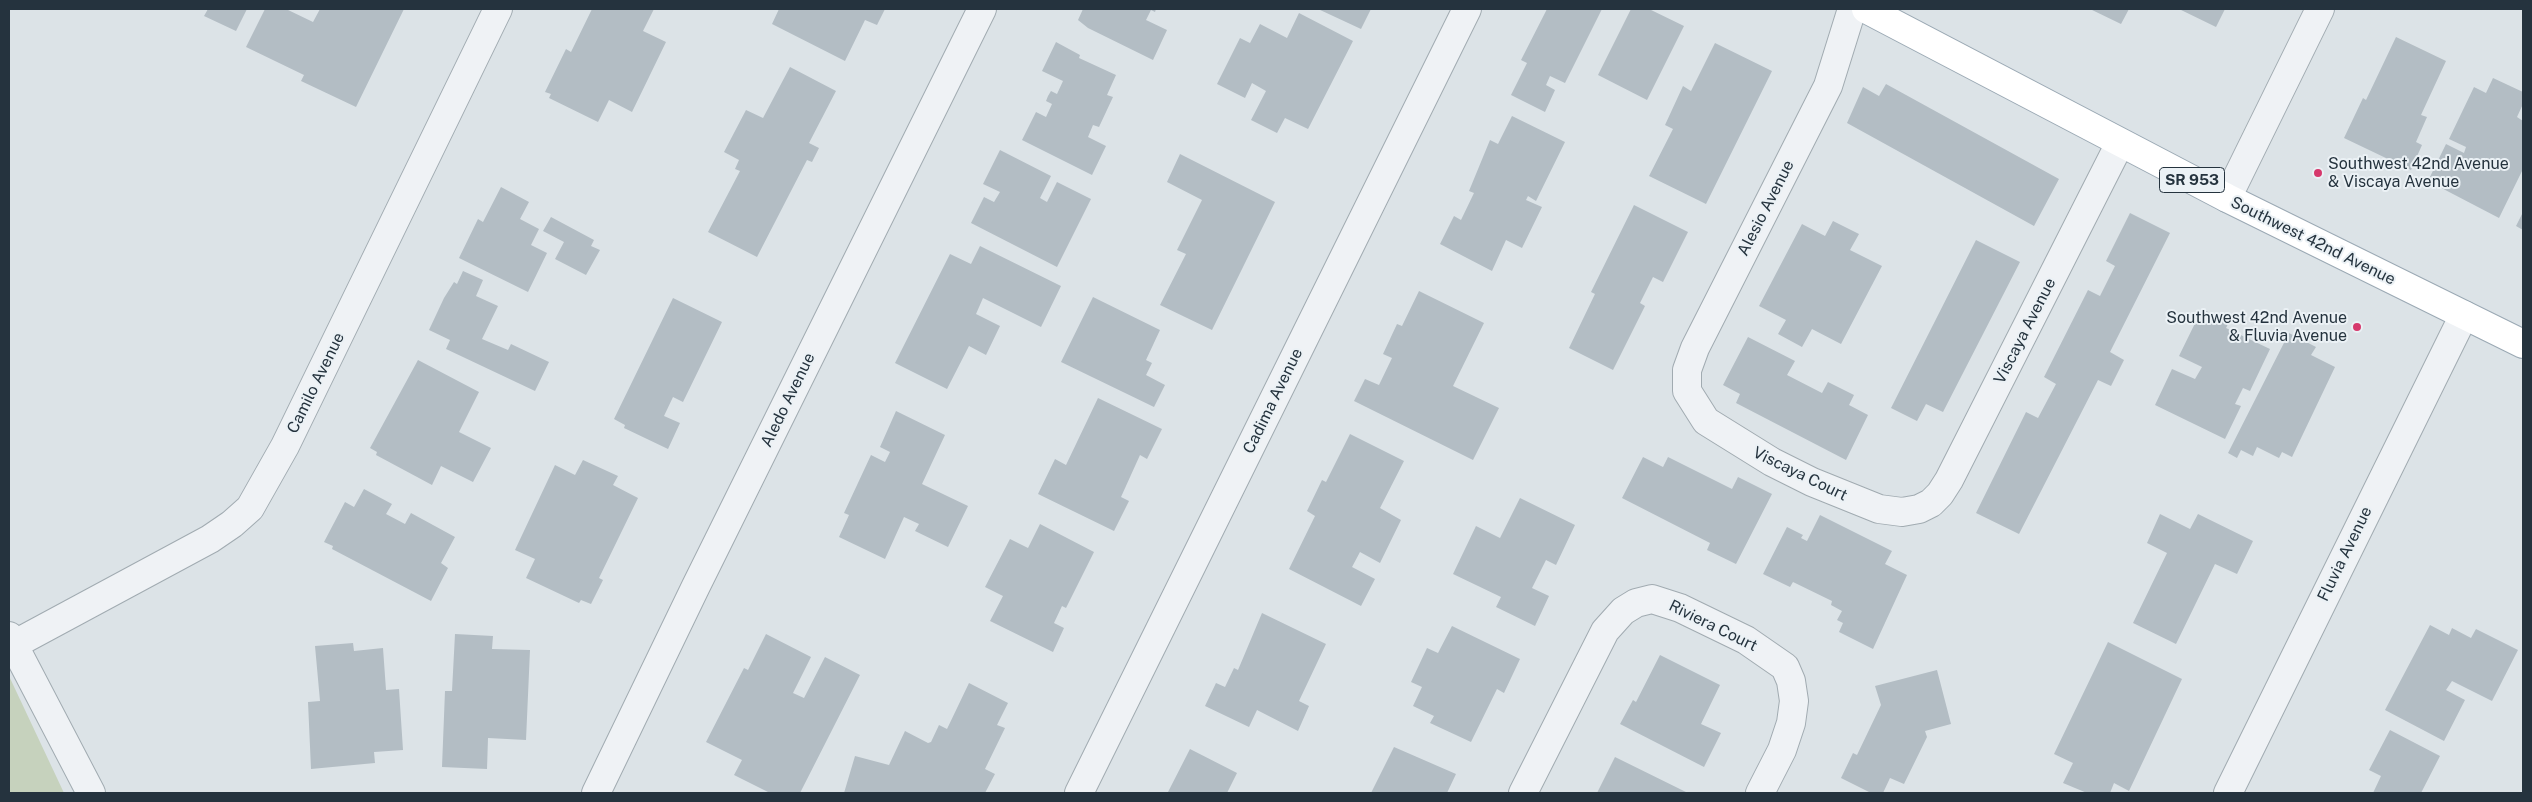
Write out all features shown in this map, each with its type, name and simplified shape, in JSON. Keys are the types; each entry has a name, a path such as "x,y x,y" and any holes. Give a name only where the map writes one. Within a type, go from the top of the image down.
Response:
{"main road":[{"name":"Southwest 42nd Avenue","path":"1866,9 2227,198 2523,344"}],"street":[{"name":"Camilo Avenue","path":"11,641 210,538 232,524 250,508 285,446 498,9"},
{"name":"Aledo Avenue","path":"596,793 696,586 982,9"},
{"name":"Cadima Avenue","path":"1079,793 1466,9"},
{"name":"Alesio Avenue","path":"1694,406 1686,390 1687,370 1696,348 1828,86 1852,9"},
{"path":"2227,198 2320,9"},
{"name":"Viscaya Avenue","path":"1919,509 1930,503 1940,494 1949,480 2120,143"},
{"name":"Fluvia Avenue","path":"2228,793 2464,315"},
{"name":"Viscaya Court","path":"1694,406 1706,421 1728,436 1812,482 1879,509 1902,512 1919,509"},
{"name":"Riviera Court","path":"1523,793 1604,631 1623,611 1636,603 1652,599 1680,608 1746,640 1785,667 1791,681 1794,701 1791,723 1782,750 1760,793"},
{"path":"11,641 92,793"}],"green space":[{"path":"9,676 64,793 9,793"}],"building":[{"path":"208,9 247,9 236,31 204,16"},
{"path":"265,9 286,9 313,22 320,9 404,9 356,107 301,81 304,75 246,47"},
{"path":"592,9 654,9 643,31 666,42 632,112 609,100 598,122 549,98 551,94 545,92 566,49 571,52"},
{"path":"779,9 885,9 877,25 865,20 845,61 772,24"},
{"path":"1083,9 1156,9 1155,12 1151,10 1146,20 1167,30 1153,60 1088,28 1078,20"},
{"path":"1318,9 1371,9 1361,29"},
{"path":"1547,9 1602,9 1565,83 1550,76 1546,85 1555,90 1545,112 1511,95 1527,63 1521,60"},
{"path":"1631,9 1649,9 1684,26 1647,100 1598,75"},
{"path":"2090,9 2129,9 2121,24"},
{"path":"2179,9 2225,9 2216,27"},
{"path":"1299,13 1353,41 1308,129 1285,118 1277,133 1251,120 1266,91 1252,83 1245,98 1217,84 1240,38 1250,43 1260,24 1287,38"},
{"path":"2396,37 2446,61 2421,115 2427,117 2416,142 2422,145 2411,170 2344,138 2363,98 2366,100"},
{"path":"1056,42 1080,55 1079,58 1116,75 1107,95 1113,97 1099,127 1093,125 1088,137 1106,146 1092,175 1022,140 1036,112 1046,117 1052,104 1046,101 1048,96 1051,91 1057,94 1063,81 1042,71"},
{"path":"1715,43 1772,71 1706,204 1649,176 1673,129 1665,125 1683,86 1691,91"},
{"path":"790,67 836,91 809,143 819,148 812,162 807,160 757,257 708,232 740,171 735,169 739,160 724,152 746,110 763,118"},
{"path":"2493,78 2523,92 2523,104 2517,117 2523,121 2523,169 2499,218 2428,181 2446,144 2464,153 2466,147 2449,139 2474,87 2486,93"},
{"path":"1886,84 2059,179 2034,226 1847,123 1863,87 1879,96"},
{"path":"1512,116 1565,142 1536,201 1528,196 1526,200 1542,207 1522,248 1506,240 1492,271 1440,244 1454,216 1461,220 1474,193 1469,191 1490,140 1498,144"},
{"path":"1000,150 1051,176 1040,198 1047,202 1057,182 1091,199 1057,267 971,223 984,197 994,202 1000,192 983,184"},
{"path":"1180,154 1275,202 1212,330 1160,305 1186,254 1177,250 1202,200 1167,182"},
{"path":"501,187 529,202 520,219 539,229 531,245 547,253 528,292 459,258 478,219 483,222"},
{"path":"1634,205 1688,232 1663,282 1653,277 1640,303 1645,306 1613,370 1569,348 1595,294 1591,292"},
{"path":"2523,212 2523,230 2516,226"},
{"path":"2130,213 2170,233 2110,352 2124,360 2111,386 2098,380 2019,534 1976,513 2026,412 2038,418 2056,384 2044,377 2088,290 2100,296 2115,266 2106,261"},
{"path":"551,217 594,240 591,246 600,250 586,275 555,259 564,242 543,231"},
{"path":"1833,221 1859,234 1850,250 1882,266 1841,344 1812,329 1802,347 1778,334 1786,320 1759,306 1802,224 1825,236"},
{"path":"1976,240 2020,262 1943,412 1926,404 1917,421 1891,408"},
{"path":"980,246 1061,286 1041,327 983,298 976,314 1000,326 986,355 969,346 947,389 895,363 950,254 971,264"},
{"path":"463,271 483,280 476,296 498,306 482,339 508,350 511,344 549,362 535,391 446,349 450,340 429,330 444,298 454,282 457,284"},
{"path":"1419,291 1484,323 1453,386 1499,408 1473,460 1354,401 1365,379 1379,385 1392,358 1383,354 1397,324 1402,326"},
{"path":"1093,297 1160,330 1146,360 1152,363 1146,375 1165,385 1154,407 1061,362"},
{"path":"673,298 722,322 683,402 673,397 664,416 680,423 668,449 624,428 625,425 614,419"},
{"path":"2202,309 2229,322 2226,328 2270,349 2250,391 2243,388 2235,404 2241,406 2225,439 2155,405 2172,369 2195,379 2202,367 2179,356"},
{"path":"2289,333 2316,347 2311,355 2335,367 2292,457 2282,452 2279,458 2257,447 2253,456 2241,450 2237,458 2228,453"},
{"path":"1748,337 1795,361 1787,375 1822,393 1828,382 1854,395 1849,405 1868,415 1846,460 1736,403 1740,394 1723,385"},
{"path":"418,360 479,392 459,432 491,448 473,482 441,466 432,485 376,455 377,452 370,448"},
{"path":"1098,398 1162,429 1147,459 1140,455 1121,497 1129,501 1114,531 1038,494 1055,459 1066,465"},
{"path":"896,411 945,435 922,484 968,506 948,547 915,531 919,524 904,517 885,559 839,537 849,515 844,513 871,455 885,462 890,452 880,447"},
{"path":"1350,434 1404,461 1380,508 1401,520 1380,563 1360,552 1352,567 1375,579 1361,606 1289,569 1315,516 1307,511 1322,480 1326,482"},
{"path":"1643,457 1663,467 1668,457 1732,489 1738,477 1772,494 1736,564 1707,550 1710,543 1622,498"},
{"path":"583,460 618,476 613,485 638,498 599,578 603,580 591,604 581,600 579,603 526,578 535,559 515,550 555,465 575,475"},
{"path":"364,489 392,504 386,514 405,524 411,513 455,537 441,563 448,568 431,601 332,549 333,546 324,542 345,502 354,507"},
{"path":"1520,498 1575,525 1556,565 1546,560 1532,588 1549,596 1535,626 1496,607 1501,597 1453,574 1476,526 1500,538"},
{"path":"2160,514 2190,529 2198,514 2253,541 2237,574 2215,564 2176,644 2133,623 2167,553 2147,543"},
{"path":"1820,515 1892,551 1885,564 1907,575 1873,649 1839,632 1843,623 1837,620 1842,611 1831,605 1832,601 1793,582 1790,587 1763,574 1787,527 1803,535 1801,538 1807,541"},
{"path":"1040,524 1094,552 1066,608 1062,606 1054,623 1064,628 1053,652 990,621 1003,596 985,587 1010,539 1028,548"},
{"path":"1262,613 1326,644 1299,701 1309,706 1298,731 1257,710 1249,727 1205,706 1216,683 1225,687 1234,668 1238,670"},
{"path":"2430,625 2449,635 2452,628 2471,638 2476,629 2518,650 2492,701 2452,681 2446,690 2465,700 2444,741 2385,710"},
{"path":"1452,626 1520,659 1504,693 1497,689 1471,742 1430,723 1434,716 1413,706 1422,687 1411,682 1427,648 1438,653"},
{"path":"455,634 493,636 492,649 530,650 526,740 488,738 487,769 442,767 445,691 452,691"},
{"path":"766,634 811,657 793,693 804,698 825,657 860,675 800,793 770,793 734,775 742,760 706,742 744,668 748,670"},
{"path":"2108,642 2182,679 2129,791 2114,783 2110,793 2087,793 2063,783 2073,763 2054,754"},
{"path":"353,643 354,651 383,648 386,690 399,689 403,750 374,752 375,763 311,769 308,702 320,701 315,646"},
{"path":"1660,655 1720,685 1701,724 1721,733 1704,767 1620,724 1633,700 1636,702"},
{"path":"1937,670 1951,724 1925,731 1927,737 1904,784 1890,778 1883,793 1871,793 1841,778 1853,753 1857,755 1881,705 1875,686"},
{"path":"969,683 1008,703 997,725 1005,728 985,769 995,774 985,793 844,793 855,756 889,765 905,731 928,743 931,742 939,725 947,729"},
{"path":"2390,730 2440,756 2421,793 2373,793 2381,776 2369,770"},
{"path":"1394,747 1456,774 1447,793 1371,793"},
{"path":"1190,749 1237,773 1227,793 1168,792"},
{"path":"1615,757 1688,793 1597,793"}],"place":[{"name":"Southwest 42nd Avenue & Viscaya Avenue","path":"2318,173"},
{"name":"Southwest 42nd Avenue & Fluvia Avenue","path":"2357,327"}]}
